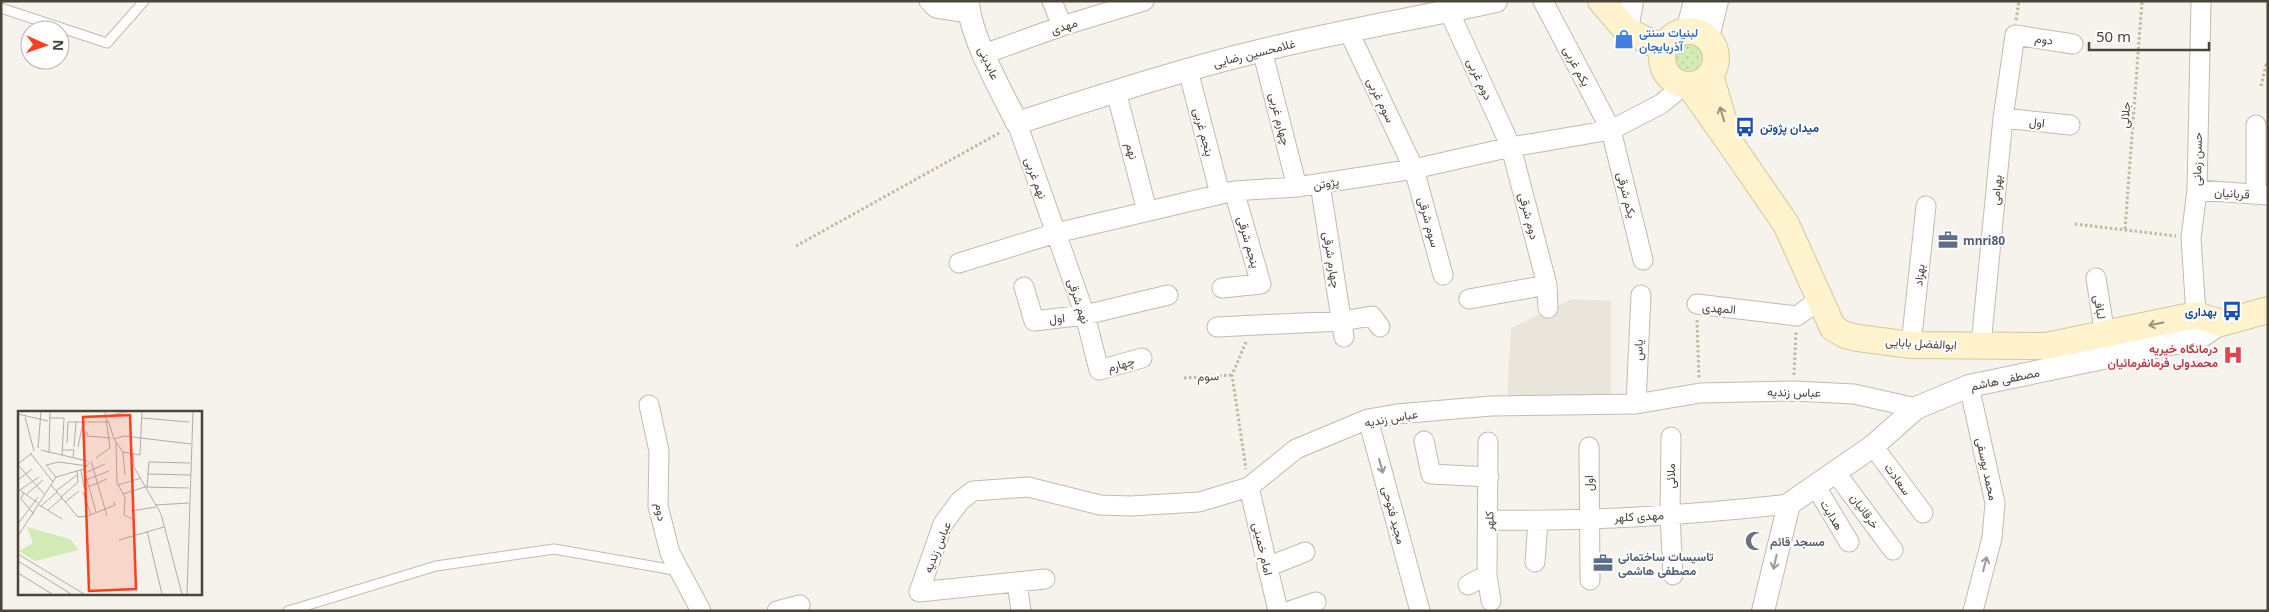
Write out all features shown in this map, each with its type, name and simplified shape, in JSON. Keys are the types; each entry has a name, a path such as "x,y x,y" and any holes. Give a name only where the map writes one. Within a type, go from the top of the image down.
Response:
{"main road":[{"path":"1601,1 1627,31 1663,48"},
{"path":"1698,34 1713,45 1716,60 1694,82 1675,81 1665,71 1662,56 1663,48 1672,36 1698,34"},
{"name":"ابوالفضل بابایی","path":"1694,82 1730,143 1786,224 1833,328 1845,335 1911,344 1981,346 2048,357 2105,335 2196,315"},
{"name":"مصطفی هاشم","path":"2221,323 2268,310"},
{"path":"2196,315 2221,323"}],"street":[{"path":"929,1 936,8 968,7"},
{"path":"1052,1 1062,26"},
{"name":"غلامحسین رضایی","path":"1017,123 1116,90 1262,50 1348,30 1496,1"},
{"name":"یکم غربی","path":"1543,1 1611,130"},
{"path":"1627,31 1632,1"},
{"path":"1695,1 1698,34"},
{"path":"1698,34 1717,1"},
{"name":"حسن زمانی","path":"2196,315 2191,238 2197,190 2201,1"},
{"name":"مهدی","path":"984,54 1132,3"},
{"name":"عابدینی","path":"968,7 984,54 1017,123"},
{"name":"دوم غربی","path":"1449,11 1511,147"},
{"name":"سوم غربی","path":"1348,30 1414,169"},
{"name":"دوم","path":"2015,35 2073,44"},
{"name":"بهرامی","path":"1981,346 2003,118 2015,35"},
{"name":"چهارم غربی","path":"1262,50 1297,187"},
{"name":"پنجم غربی","path":"1188,70 1227,193"},
{"name":"پژوتن","path":"959,263 1056,233 1227,193 1297,187 1414,169 1511,147 1611,130 1661,104 1694,82"},
{"name":"نهم","path":"1116,90 1147,211"},
{"name":"اول","path":"2003,118 2070,125"},
{"name":"نهم غربی","path":"1017,123 1056,233"},
{"path":"2256,125 2262,195"},
{"name":"یکم شرقی","path":"1611,130 1643,260"},
{"name":"دوم شرقی","path":"1511,147 1547,285 1548,308"},
{"name":"سوم شرقی","path":"1414,169 1443,274"},
{"name":"چهارم شرقی","path":"1320,184 1343,329"},
{"name":"قربانیان","path":"2197,190 2262,195"},
{"name":"پنجم شرقی","path":"1222,288 1261,284 1227,193"},
{"name":"بهزاد","path":"1911,344 1926,206"},
{"name":"نهم شرقی","path":"1056,233 1085,316 1099,370"},
{"name":"لبافی","path":"2096,278 2105,335"},
{"path":"1469,299 1547,285"},
{"name":"اول","path":"1024,287 1034,321 1085,316"},
{"path":"1085,316 1168,295"},
{"name":"یاس","path":"1636,404 1641,295"},
{"path":"1797,316 1820,300"},
{"name":"المهدی","path":"1697,304 1797,316"},
{"path":"1217,327 1252,326 1343,329 1372,316 1380,327"},
{"name":"مصطفی هاشم","path":"1789,504 1873,446 1916,408 1968,386 2048,357 2199,338 2221,323"},
{"name":"چهارم","path":"1099,370 1142,358"},
{"name":"محمد یوسفی","path":"1968,386 1994,503 1992,538 1973,611"},
{"name":"عباس زندیه","path":"1017,582 919,592 944,524 960,501 973,491 1028,486 1100,505 1131,506 1199,502 1248,487 1296,449 1368,419 1397,414 1491,406 1636,404 1700,393 1794,391 1854,394 1916,408"},
{"name":"دوم","path":"649,406 659,451 658,506 670,553 701,611"},
{"name":"مجید فتوحی","path":"1368,419 1420,611"},
{"name":"ملائی","path":"1670,515 1671,437"},
{"path":"1424,441 1431,474 1489,477"},
{"name":"کلهر","path":"1488,442 1489,520 1487,575 1491,601"},
{"name":"سعادت","path":"1873,446 1922,513"},
{"name":"اول","path":"1588,518 1589,447"},
{"name":"خرقانیان","path":"1836,472 1893,550"},
{"name":"امام خمینی","path":"1248,487 1278,611"},
{"name":"هدایت","path":"1816,487 1849,542"},
{"path":"1763,611 1789,504"},
{"name":"مهدی کلهر","path":"1489,520 1538,521 1694,514 1789,504"},
{"path":"1670,515 1673,575"},
{"path":"1588,518 1590,580"},
{"path":"1535,562 1538,521"},
{"path":"1267,567 1305,552"},
{"path":"1468,585 1487,575"},
{"path":"1021,611 1017,582 1045,579"},
{"path":"1290,611 1316,602"},
{"path":"777,611 800,605"}],"lane":[{"path":"1,8 107,43 144,1"},
{"path":"288,611 436,566 554,549 680,572"}],"path":[{"name":"جلالی","path":"2126,230 2142,1"},
{"path":"2262,86 2266,65 2268,65"},
{"path":"796,246 1017,123"},
{"path":"2075,224 2191,238"},
{"name":"المهدی","path":"1697,304 1700,393"},
{"path":"1794,391 1797,316"},
{"path":"1248,487 1232,375 1252,326"},
{"name":"سوم","path":"1184,378 1232,375"}],"shaded area":[{"path":"1572,299 1611,301 1611,397 1507,399 1511,328"}],"green space":[{"path":"1694,37 1702,40 1708,46 1711,58 1708,70 1702,76 1686,79 1678,76 1672,70 1669,54 1672,46 1678,40"}],"place":[{"name":"لبنیات سنتی آذربایجان","path":"1624,39"},
{"name":"میدان پژوتن","path":"1745,127"},
{"name":"mnri80","path":"1948,240"},
{"name":"بهداری","path":"2232,311"},
{"name":"درمانگاه خیریه محمدولی فرمانفرمائیان","path":"2233,355"},
{"name":"مسجد قائم","path":"1755,541"},
{"name":"تاسیسات ساختمانی مصطفی هاشمی","path":"1603,563"}]}
